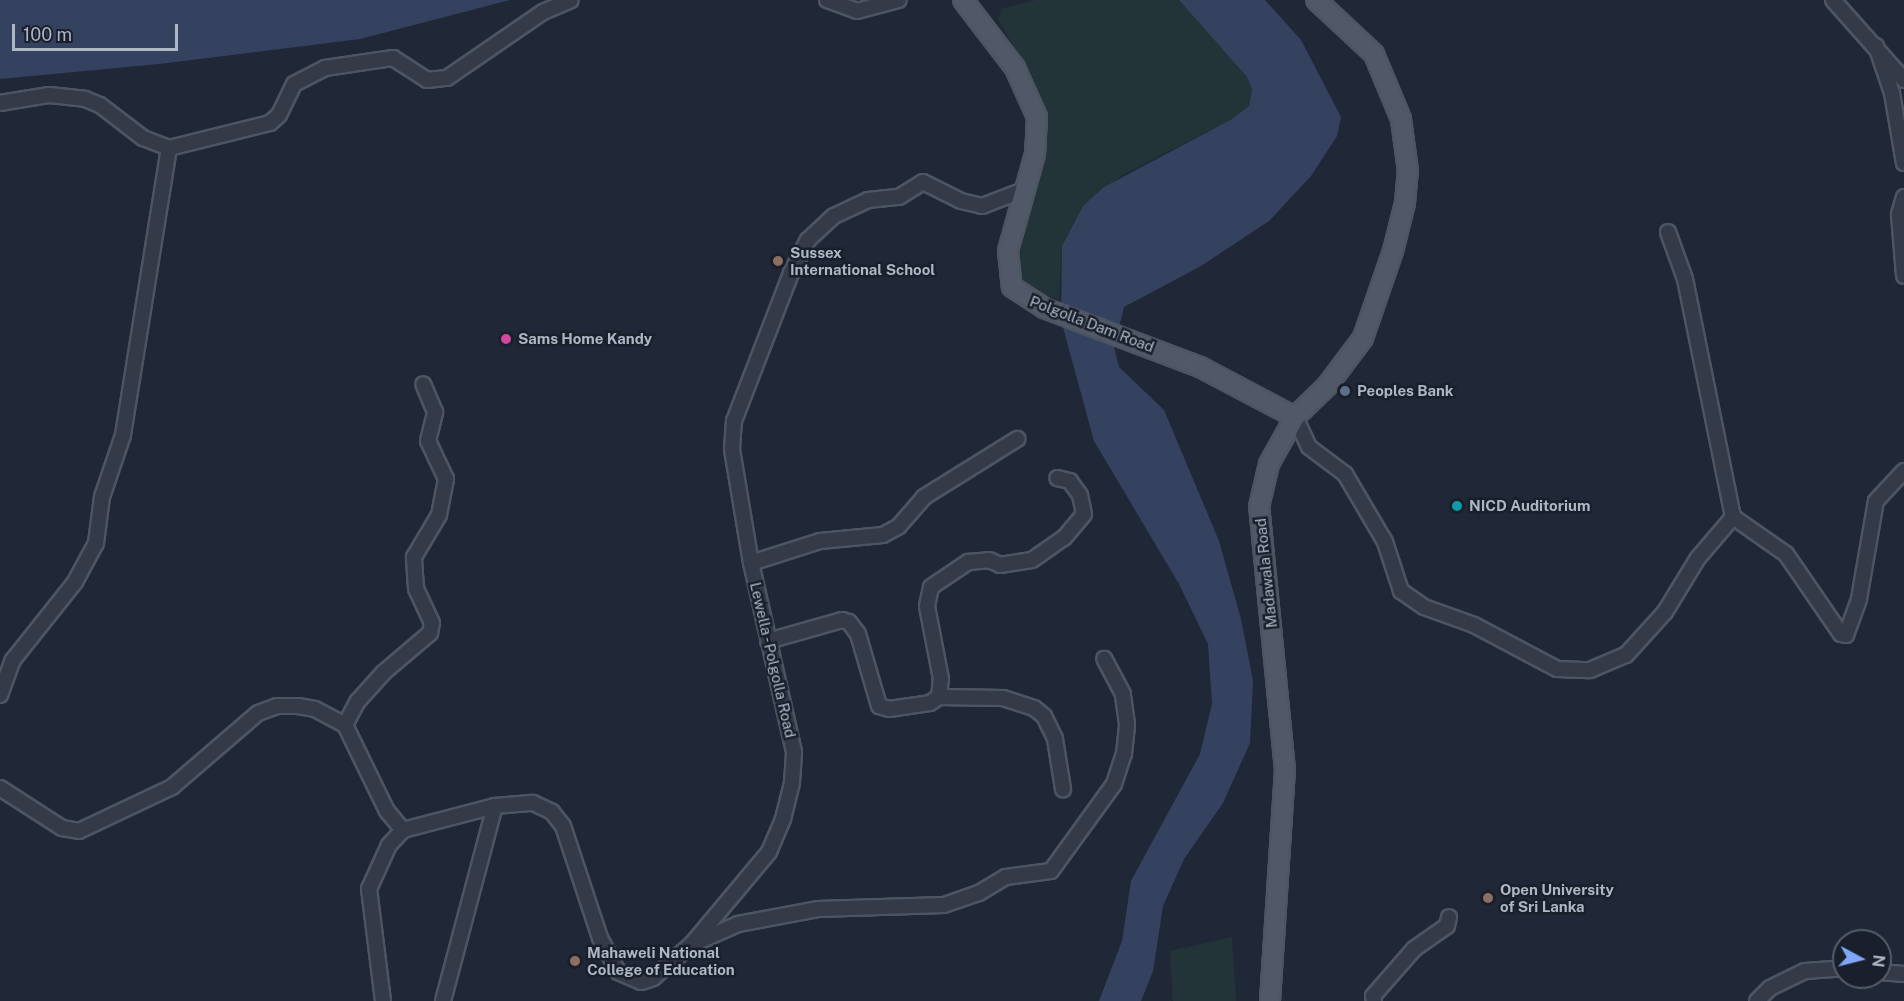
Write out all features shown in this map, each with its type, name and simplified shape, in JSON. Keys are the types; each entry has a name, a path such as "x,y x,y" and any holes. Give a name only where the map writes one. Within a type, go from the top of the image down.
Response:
{"main road":[{"name":"Polgolla Dam Road","path":"963,0 1015,68 1034,108 1037,143 1008,251 1008,271 1012,287 1035,304 1200,367 1295,417"},
{"name":"Madawala Road","path":"1269,1001 1285,770 1259,507 1269,464 1295,417 1327,386 1363,338 1392,251 1405,203 1408,171 1401,119 1374,54 1316,0"}],"street":[{"path":"0,104 49,95 85,99 100,105 143,138 169,148 270,123 279,115 294,84 325,68 393,58 428,80 447,78 543,12 571,0"},
{"path":"827,0 857,11 899,0"},
{"path":"1833,0 1904,80"},
{"path":"1841,0 1845,16"},
{"path":"1876,46 1892,93 1904,163"},
{"path":"0,695 13,660 75,582 96,543 102,497 123,435 169,148"},
{"name":"Lewella - Polgolla Road","path":"403,830 495,806 533,803 552,812 563,826 600,938 618,972 641,982 652,978 692,944 769,852 783,819 794,752 736,487 734,421 791,273 808,240 834,216 868,200 899,197 923,182 961,201 982,206 1024,190"},
{"path":"1904,197 1899,215 1904,276"},
{"path":"1668,232 1685,279 1733,517 1786,554 1841,634 1846,635 1859,599 1876,501 1904,471"},
{"path":"345,724 358,701 383,673 430,633 432,623 416,588 414,557 439,515 446,479 429,441 435,412 423,384"},
{"path":"1295,417 1309,447 1345,474 1385,542 1401,591 1424,607 1474,625 1557,669 1590,670 1626,655 1665,612 1698,558 1733,517"},
{"path":"751,563 820,541 883,535 899,526 924,497 1017,439"},
{"path":"939,697 941,679 927,606 930,587 968,562 988,560 1000,565 1032,560 1064,538 1084,514 1080,495 1070,481 1057,478"},
{"path":"768,641 842,620 858,634 879,706 889,710 930,703 939,697 1003,698 1034,708 1044,716 1055,739 1063,789"},
{"path":"692,944 738,924 818,909 944,905 979,893 1006,878 1051,871 1114,784 1124,754 1127,724 1124,694 1104,659"},
{"path":"0,788 62,828 79,831 172,787 258,712 277,706 298,706 315,709 345,724 387,812 403,830 389,845 369,889 383,1001"},
{"path":"443,1001 495,806"},
{"path":"1374,1001 1373,996 1414,949 1447,926 1449,917"},
{"path":"1757,1001 1770,988 1804,971 1832,969"}],"shaded area":[{"path":"1036,0 1179,0 1247,77 1252,90 1249,106 1232,119 1124,174 1083,206 1062,246 1059,299 1031,292 1016,273 1039,168 1044,116 1036,86 998,19 1001,9"},
{"path":"1232,937 1236,1001 1173,1001 1170,951"}],"water":[{"path":"0,0 510,0 360,39 159,64 0,79"},
{"path":"1179,0 1265,0 1301,40 1341,117 1337,136 1311,176 1269,221 1201,266 1124,307 1114,347 1119,367 1164,410 1219,541 1241,619 1253,681 1250,743 1223,803 1184,859 1163,906 1153,971 1141,1001 1099,1001 1122,941 1131,881 1200,754 1212,704 1208,644 1179,584 1094,441 1061,320 1062,246 1083,206 1104,187 1232,119 1249,106 1252,90 1247,77"}],"place":[{"name":"Sussex International School","path":"778,261"},
{"name":"Sams Home Kandy","path":"506,339"},
{"name":"Peoples Bank","path":"1345,391"},
{"name":"NICD Auditorium","path":"1457,506"},
{"name":"Open University of Sri Lanka","path":"1488,898"},
{"name":"Mahaweli National College of Education","path":"575,961"}]}
